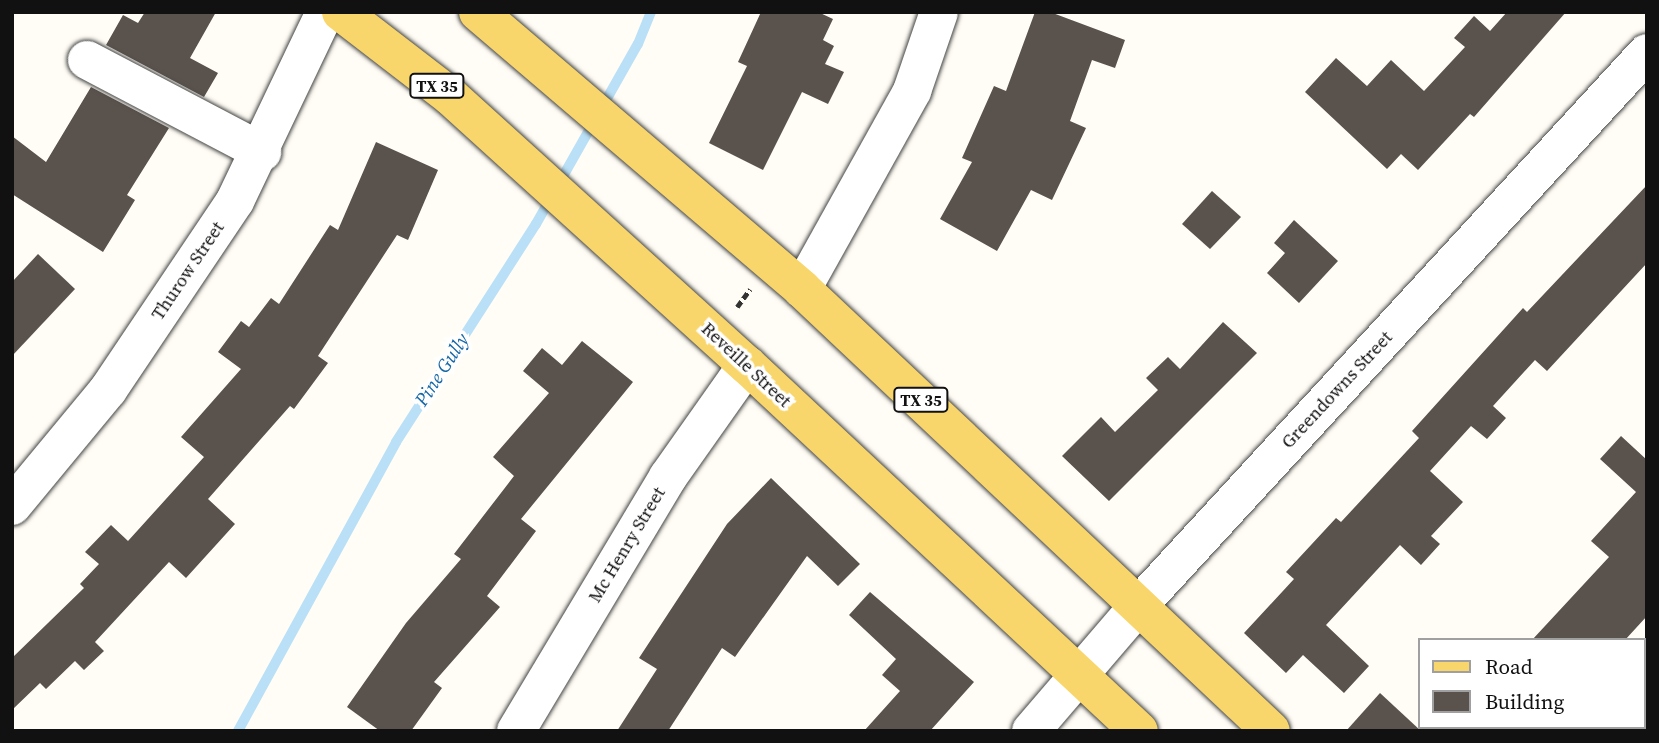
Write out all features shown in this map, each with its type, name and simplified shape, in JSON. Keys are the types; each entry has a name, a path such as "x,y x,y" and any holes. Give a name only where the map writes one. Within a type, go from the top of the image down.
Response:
{"main road":[{"name":"Reveille Street","path":"341,12 450,96 747,365 1139,731"},
{"name":"TX 35","path":"478,12 802,289 1271,731"}],"street":[{"name":"Thurow Street","path":"12,506 108,390 235,201 262,152 325,12"},
{"path":"802,289 912,91 939,12"},
{"name":"Greendowns Street","path":"1031,731 1139,605 1647,53"},
{"path":"87,60 262,152"},
{"name":"Mc Henry Street","path":"516,731 668,477 747,365"}],"path":[{"path":"715,336 771,262"}],"building":[{"path":"145,12 216,12 190,58 218,73 204,97 106,45 123,15 138,23"},
{"path":"761,12 818,12 833,19 823,40 834,46 825,64 844,72 828,104 802,92 763,170 709,143 747,66 738,62"},
{"path":"1035,12 1050,12 1125,40 1115,68 1092,60 1070,121 1086,128 1052,200 1031,190 997,251 940,219 972,162 962,158 994,86 1006,91"},
{"path":"1507,12 1566,12 1474,117 1470,114 1418,170 1401,154 1387,169 1305,92 1336,58 1367,86 1391,60 1424,91 1465,47 1454,38 1474,16 1490,31"},
{"path":"91,87 169,128 127,195 135,200 103,252 12,194 12,136 46,162"},
{"path":"376,142 438,170 408,240 397,235 318,356 328,363 294,409 290,406 208,499 235,524 186,578 169,562 95,642 104,651 84,670 75,661 46,689 40,683 12,710 12,658 84,588 80,584 99,564 85,552 111,525 128,541 204,457 181,437 241,369 218,352 241,321 249,327 271,298 279,304 330,225 338,230"},
{"path":"1647,185 1647,263 1547,371 1535,360 1493,406 1506,418 1487,439 1471,426 1430,471 1463,502 1431,536 1440,544 1421,565 1400,545 1326,625 1369,666 1344,693 1303,655 1286,673 1244,633 1294,579 1286,572 1336,518 1341,522 1419,438 1412,431 1523,308 1527,312"},
{"path":"1212,191 1241,217 1210,249 1182,224"},
{"path":"1294,220 1338,261 1299,303 1267,273 1285,253 1274,243"},
{"path":"38,254 75,289 12,356 12,282"},
{"path":"1223,322 1257,353 1109,501 1062,456 1101,417 1115,432 1158,390 1146,378 1168,357 1180,369"},
{"path":"582,341 633,382 521,519 536,531 487,596 500,607 434,682 442,688 411,731 380,731 347,707 406,623 461,559 454,554 514,476 493,457 549,393 523,371 542,348 562,365"},
{"path":"1621,436 1647,460 1647,616 1627,638 1534,638 1609,557 1591,541 1636,492 1600,459"},
{"path":"771,478 860,564 838,586 807,556 735,657 722,648 668,731 617,731 657,669 639,658 727,524"},
{"path":"870,592 974,682 930,731 864,731 900,691 882,675 896,659 849,615"},
{"path":"1380,693 1421,731 1346,731"}],"waterway":[{"name":"Pine Gully","path":"238,731 396,442 536,224 638,44 651,12"}]}
